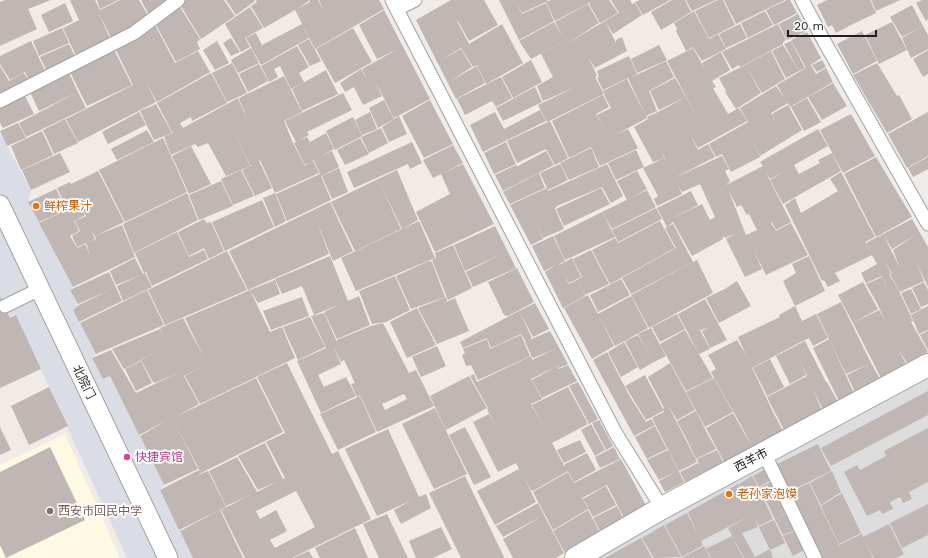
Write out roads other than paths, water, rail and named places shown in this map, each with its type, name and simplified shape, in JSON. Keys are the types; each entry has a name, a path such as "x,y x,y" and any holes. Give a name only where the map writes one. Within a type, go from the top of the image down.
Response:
{"street":[{"name":"北院门","path":"0,205 168,558"},
{"name":"西羊市","path":"576,558 662,508 928,365"}],"lane":[{"path":"0,101 134,33 178,0"},
{"path":"415,0 394,4 615,432 662,508"},
{"path":"802,0 824,42 928,224"},
{"path":"5,306 40,289"},
{"path":"764,453 815,558"}],"place":[{"name":"鲜榨果汁","path":"36,206"},
{"name":"快捷宾馆","path":"127,457"},
{"name":"老孙家泡馍","path":"729,494"},
{"name":"西安市回民中学","path":"50,511"}]}
